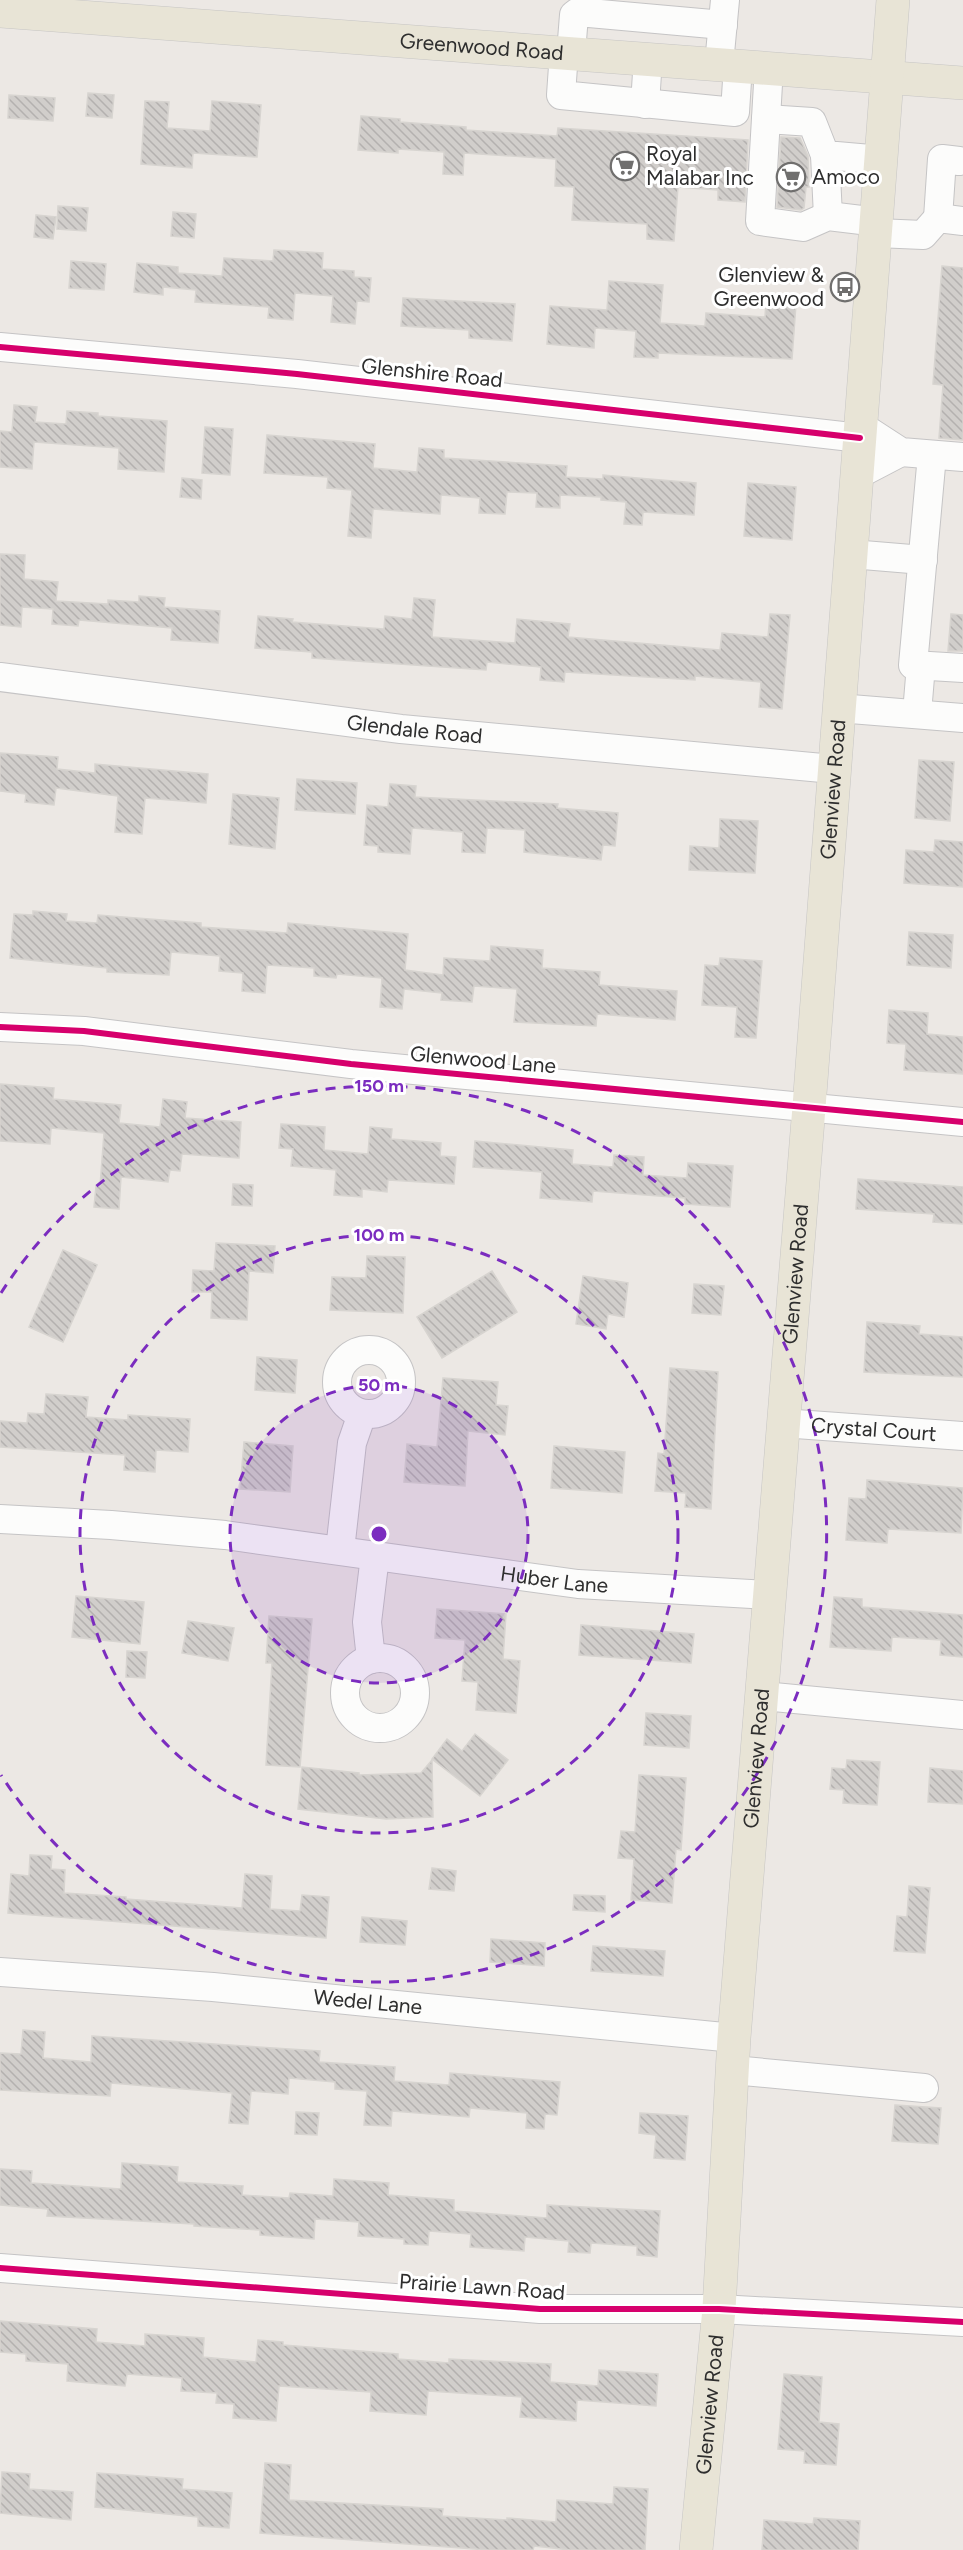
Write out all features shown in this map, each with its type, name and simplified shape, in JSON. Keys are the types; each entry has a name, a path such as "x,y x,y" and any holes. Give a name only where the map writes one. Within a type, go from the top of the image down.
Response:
{"main road":[{"name":"Glenview Road","path":"696,2550 718,2309 735,2038 763,1696 782,1423 809,1107 893,0"},
{"name":"Greenwood Road","path":"0,11 963,83"}],"street":[{"path":"632,8 645,104"},
{"path":"742,65 735,112 561,95 574,15 578,12 632,8 724,13 742,65 766,119 760,221 803,226 828,216 924,235 950,220 942,159 959,161"},
{"path":"766,119 812,122 825,155 828,216"},
{"path":"825,155 882,160"},
{"name":"Glenshire Road","path":"0,346 860,432"},
{"path":"860,432 901,452 963,457"},
{"path":"857,476 901,452"},
{"path":"932,455 913,665 963,668"},
{"path":"850,554 923,560"},
{"path":"917,714 921,665"},
{"name":"Glendale Road","path":"0,677 401,729 833,769"},
{"path":"838,708 963,718"},
{"name":"Glenwood Lane","path":"0,1027 84,1031 351,1064 963,1122"},
{"path":"340,1550 352,1443 362,1414"},
{"name":"Crystal Court","path":"782,1423 963,1436"},
{"name":"Huber Lane","path":"0,1520 111,1525 225,1535 578,1584 770,1594"},
{"path":"371,1659 367,1622 375,1556"},
{"path":"763,1696 963,1715"},
{"name":"Wedel Lane","path":"0,1972 213,1987 735,2038"},
{"path":"733,2070 924,2088"},
{"name":"Prairie Lawn Road","path":"0,2268 540,2309 718,2309 963,2322"}],"building":[{"path":"88,93 114,95 112,118 86,116"},
{"path":"9,95 55,98 53,121 8,118"},
{"path":"145,101 169,102 167,128 210,131 212,101 261,105 257,157 193,153 192,168 141,164"},
{"path":"361,116 400,119 400,122 466,127 466,130 557,136 558,128 748,140 745,202 718,200 718,190 678,187 674,241 647,239 647,224 572,220 574,187 555,186 556,159 464,153 463,175 443,174 444,152 398,149 398,153 358,150"},
{"name":"Amoco","path":"781,137 800,138 808,156 809,187 806,187 804,208 801,210 777,207"},
{"path":"58,206 88,208 86,231 57,229"},
{"path":"173,212 196,214 194,238 171,236"},
{"path":"36,215 56,217 53,239 34,237"},
{"path":"274,250 323,253 322,269 354,271 354,277 371,278 369,302 357,301 355,324 331,322 333,296 295,293 293,320 268,318 269,307 195,302 196,290 163,287 163,295 134,292 137,263 178,267 178,273 222,276 224,258 273,261"},
{"path":"71,261 106,264 104,290 69,288"},
{"path":"942,266 963,268 963,440 939,438 943,385 933,384"},
{"path":"609,281 663,285 660,323 705,326 706,313 765,317 766,302 796,304 792,359 658,353 658,358 634,357 636,331 595,328 594,348 547,344 550,306 607,310"},
{"path":"403,298 515,304 512,341 469,338 469,330 401,326"},
{"path":"14,405 37,407 35,422 66,424 67,411 98,413 98,416 167,421 164,472 118,469 119,448 34,442 32,469 0,467 0,431 12,432"},
{"path":"205,427 233,429 230,475 202,473"},
{"path":"267,435 375,444 373,468 417,472 419,448 444,450 444,458 567,466 566,477 603,479 603,475 696,483 694,515 643,512 642,525 624,524 626,502 601,500 601,497 560,495 560,508 536,507 537,493 507,492 505,514 479,513 480,498 441,495 440,514 373,509 371,538 348,536 352,490 327,488 328,477 264,473"},
{"path":"182,478 202,480 201,499 180,497"},
{"path":"748,483 796,487 792,540 744,536"},
{"path":"0,554 25,555 24,579 58,582 56,601 108,604 108,600 139,602 139,596 165,598 164,607 220,611 218,643 171,640 172,628 79,620 78,626 52,624 53,609 22,607 21,627 0,625"},
{"path":"414,598 435,600 432,637 515,643 517,619 570,624 568,637 720,650 722,633 768,637 770,614 790,615 782,709 759,707 761,682 695,676 695,680 565,672 564,682 540,680 541,667 487,662 486,670 312,658 312,652 255,648 258,616 293,619 292,622 384,629 385,616 412,619"},
{"path":"951,614 963,615 963,651 948,651"},
{"path":"0,753 58,757 57,769 95,773 95,764 208,774 206,803 145,798 142,834 115,832 118,796 56,788 54,805 25,802 26,794 0,791"},
{"path":"919,760 954,762 950,821 915,818"},
{"path":"297,779 357,783 355,814 295,810"},
{"path":"390,784 416,786 415,797 558,804 557,808 618,813 615,846 603,845 601,860 524,852 525,830 487,828 485,853 462,852 463,832 412,828 410,854 378,852 378,846 364,845 367,805 388,807"},
{"path":"233,794 279,798 275,849 229,844"},
{"path":"720,819 758,821 755,873 689,870 690,846 719,848"},
{"path":"935,840 963,842 963,887 904,883 906,850 934,852"},
{"path":"33,911 67,914 66,921 97,923 98,915 201,923 201,927 287,933 288,923 408,934 405,970 443,975 444,958 490,961 491,946 543,950 542,968 600,972 599,985 677,991 675,1020 597,1014 596,1026 514,1022 517,989 474,986 472,1002 441,1000 442,993 404,989 402,1009 380,1007 382,978 337,974 336,978 314,976 314,968 267,965 265,993 242,991 243,973 219,971 220,956 171,952 169,975 107,972 107,968 10,958 14,914 33,915"},
{"path":"909,932 953,935 951,968 907,965"},
{"path":"720,958 762,961 756,1038 735,1037 737,1007 702,1005 705,965 719,966"},
{"path":"889,1010 928,1013 927,1034 963,1037 963,1074 904,1070 906,1044 887,1043"},
{"path":"0,1084 54,1088 53,1099 121,1105 119,1123 160,1127 163,1099 187,1102 185,1118 241,1122 239,1158 182,1154 180,1171 170,1170 168,1182 121,1177 119,1209 94,1207 96,1186 100,1186 104,1133 51,1128 50,1144 0,1141"},
{"path":"281,1124 325,1127 324,1150 368,1154 370,1127 392,1129 391,1139 441,1143 440,1156 456,1157 454,1184 388,1180 387,1192 362,1189 362,1197 334,1195 336,1170 291,1166 293,1149 279,1148"},
{"path":"475,1141 573,1150 572,1164 613,1167 614,1155 644,1157 643,1175 687,1178 688,1163 733,1166 730,1207 685,1204 685,1198 593,1191 592,1202 540,1198 542,1172 473,1167"},
{"path":"858,1179 963,1187 963,1224 933,1222 934,1214 856,1209"},
{"path":"233,1184 253,1185 252,1206 232,1205"},
{"path":"216,1243 275,1246 273,1273 249,1271 247,1320 211,1318 212,1292 192,1292 193,1270 214,1271"},
{"path":"63,1250 97,1265 63,1342 29,1327"},
{"path":"367,1256 405,1257 403,1313 330,1310 332,1277 366,1278"},
{"path":"492,1271 517,1312 442,1358 417,1317"},
{"path":"583,1276 628,1283 624,1317 608,1314 606,1329 576,1324"},
{"path":"694,1284 724,1286 721,1315 692,1313"},
{"path":"867,1322 920,1326 919,1334 963,1337 963,1377 864,1372"},
{"path":"257,1357 297,1360 295,1393 255,1390"},
{"path":"670,1368 718,1372 711,1509 685,1507 686,1493 655,1491 658,1453 664,1454"},
{"path":"443,1378 498,1382 496,1405 508,1406 505,1435 468,1431 465,1486 404,1482 407,1444 437,1447"},
{"path":"46,1394 88,1397 86,1417 128,1420 128,1415 190,1419 188,1452 156,1450 155,1472 124,1470 125,1455 0,1447 0,1421 27,1423 28,1413 44,1414"},
{"path":"244,1442 293,1446 290,1492 240,1489"},
{"path":"554,1446 625,1452 622,1493 551,1488"},
{"path":"867,1480 963,1488 961,1533 888,1529 887,1543 846,1540 849,1498 866,1499"},
{"path":"76,1596 144,1602 140,1644 72,1637"},
{"path":"834,1597 862,1599 862,1607 963,1615 963,1657 940,1655 941,1640 892,1637 891,1651 830,1647"},
{"path":"437,1609 506,1614 503,1659 520,1661 516,1713 476,1710 478,1682 462,1681 465,1640 435,1638"},
{"path":"269,1616 312,1619 300,1767 266,1765 272,1663 266,1663"},
{"path":"188,1621 234,1628 228,1661 182,1653"},
{"path":"581,1625 694,1634 691,1663 579,1655"},
{"path":"127,1651 147,1652 145,1678 126,1677"},
{"path":"646,1713 691,1716 689,1748 644,1745"},
{"path":"475,1734 508,1760 480,1796 432,1759 447,1739 462,1751"},
{"path":"432,1760 433,1817 386,1819 298,1809 302,1767 359,1773 359,1775 421,1773"},
{"path":"847,1760 880,1762 877,1805 843,1803 844,1790 830,1789 832,1768 846,1769"},
{"path":"930,1768 963,1771 963,1804 928,1802"},
{"path":"639,1775 686,1778 681,1850 676,1849 672,1903 631,1900 634,1859 618,1858 621,1831 635,1832"},
{"path":"30,1855 52,1856 51,1869 65,1870 64,1893 126,1897 126,1899 242,1908 245,1874 272,1876 270,1909 300,1911 302,1895 329,1897 326,1938 8,1913 11,1874 29,1876"},
{"path":"432,1868 456,1871 454,1891 429,1889"},
{"path":"909,1886 930,1888 925,1953 894,1951 897,1916 907,1917"},
{"path":"574,1895 605,1896 605,1912 573,1910"},
{"path":"362,1917 407,1921 405,1945 360,1942"},
{"path":"491,1939 545,1943 544,1966 490,1962"},
{"path":"593,1946 665,1951 663,1976 591,1971"},
{"path":"23,2030 45,2032 43,2058 91,2062 92,2036 320,2051 319,2062 395,2067 394,2081 449,2085 450,2073 560,2082 557,2115 545,2114 544,2129 526,2128 527,2113 470,2108 469,2117 392,2111 391,2126 364,2125 367,2091 335,2089 335,2082 289,2078 288,2094 251,2091 248,2124 229,2123 232,2093 111,2083 110,2096 0,2090 0,2053 21,2054"},
{"path":"895,2105 941,2108 938,2144 892,2141"},
{"path":"296,2112 319,2113 317,2135 295,2134"},
{"path":"640,2113 688,2116 685,2160 654,2158 656,2135 639,2133"},
{"path":"122,2163 178,2167 177,2182 243,2186 242,2195 289,2198 290,2193 333,2196 334,2179 389,2183 388,2195 454,2200 454,2211 547,2218 547,2205 660,2211 657,2257 637,2255 637,2246 591,2243 590,2253 568,2252 569,2241 525,2237 524,2251 470,2247 471,2234 429,2231 428,2245 404,2244 404,2239 358,2236 359,2222 315,2219 314,2239 260,2235 260,2230 194,2226 194,2224 47,2216 48,2209 0,2205 0,2169 32,2171 31,2183 121,2189"},
{"path":"0,2321 97,2329 96,2342 145,2346 145,2334 204,2338 203,2357 256,2362 258,2340 283,2342 283,2345 398,2354 398,2359 449,2363 449,2359 551,2364 550,2382 598,2386 599,2370 658,2374 656,2406 577,2400 576,2421 520,2417 522,2397 428,2391 426,2415 370,2411 371,2392 279,2386 276,2421 233,2418 234,2404 216,2403 217,2393 181,2391 182,2378 127,2374 125,2386 67,2381 68,2364 26,2361 26,2354 0,2352"},
{"path":"784,2374 822,2377 819,2422 839,2424 836,2465 804,2463 805,2451 778,2449"},
{"path":"265,2463 291,2465 289,2500 443,2509 442,2516 556,2522 557,2500 613,2504 614,2487 648,2489 645,2550 570,2550 534,2546 533,2550 488,2550 260,2533"},
{"path":"2,2472 30,2474 29,2489 73,2492 71,2520 0,2513"},
{"path":"97,2473 183,2479 182,2489 232,2493 229,2528 198,2526 198,2517 95,2507"},
{"path":"814,2518 860,2521 858,2550 762,2550 764,2520 813,2524"}],"cycle path":[{"path":"0,347 297,374 860,438"},
{"path":"0,1027 84,1031 351,1064 963,1122"},
{"path":"0,2268 540,2309 719,2309 963,2322"}],"place":[{"name":"Royal Malabar Inc","path":"625,166"},
{"name":"Amoco","path":"791,177"},
{"name":"Glenview & Greenwood","path":"845,287"}]}
